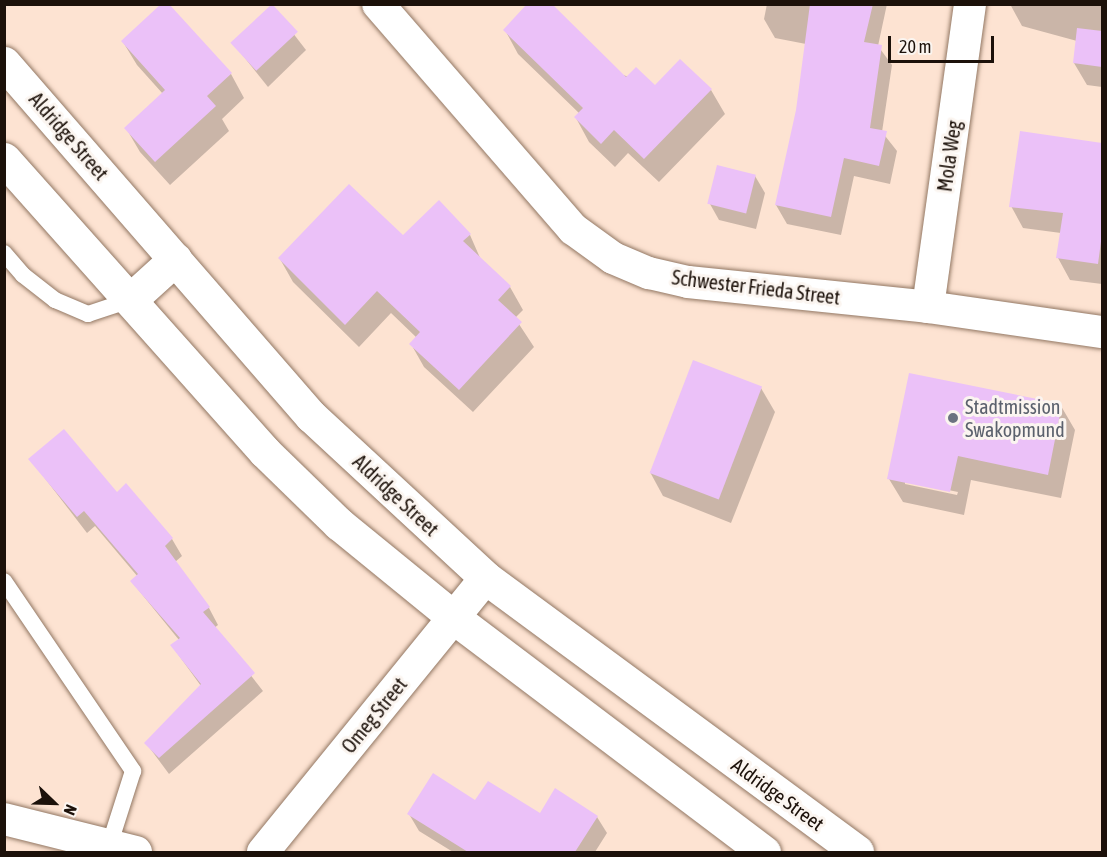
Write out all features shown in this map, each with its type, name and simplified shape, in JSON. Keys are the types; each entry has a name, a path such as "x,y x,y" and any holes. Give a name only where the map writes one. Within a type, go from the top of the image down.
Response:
{"street":[{"name":"Schwester Frieda Street","path":"378,4 573,230 613,258 649,273 688,282 928,307 1102,332"},
{"name":"Mola Weg","path":"928,307 970,4"},
{"name":"Aldridge Street","path":"4,63 311,416 486,578 857,852"},
{"path":"4,159 265,452 339,524 453,617 764,852"},
{"path":"130,300 175,259"},
{"name":"Omeg Street","path":"263,852 486,578"},
{"path":"4,819 122,849"}],"lane":[{"path":"4,253 23,275 56,300 88,314 130,300"},
{"path":"4,581 132,771 122,849"}],"building":[{"path":"161,4 169,4 232,73 207,96 216,106 155,162 124,128 165,90 121,41"},
{"path":"272,4 298,32 256,71 230,43"},
{"path":"527,4 552,4 626,77 636,67 655,85 680,59 712,89 644,159 614,130 601,144 574,117 583,108 503,30"},
{"path":"810,4 873,4 864,42 882,45 870,128 887,131 879,166 844,158 831,217 775,205 796,110"},
{"path":"1077,28 1102,31 1102,67 1073,63"},
{"path":"1020,131 1102,143 1102,234 1098,264 1056,258 1063,213 1009,207"},
{"path":"717,165 756,175 746,213 707,204"},
{"path":"349,184 403,235 439,200 471,234 463,241 511,286 498,300 522,322 459,390 409,344 420,332 377,291 345,325 278,258"},
{"path":"693,360 762,387 719,499 650,473"},
{"path":"909,373 1062,404 1048,475 958,456 950,492 887,479"},
{"path":"64,429 117,492 126,483 173,538 165,546 210,607 203,612 255,673 159,758 144,743 201,684 170,645 180,638 130,581 138,574 84,511 77,517 28,459"},
{"path":"433,773 475,800 488,781 540,813 555,788 598,816 575,852 468,852 407,814"}],"place":[{"name":"Stadtmission Swakopmund","path":"953,418"}]}
